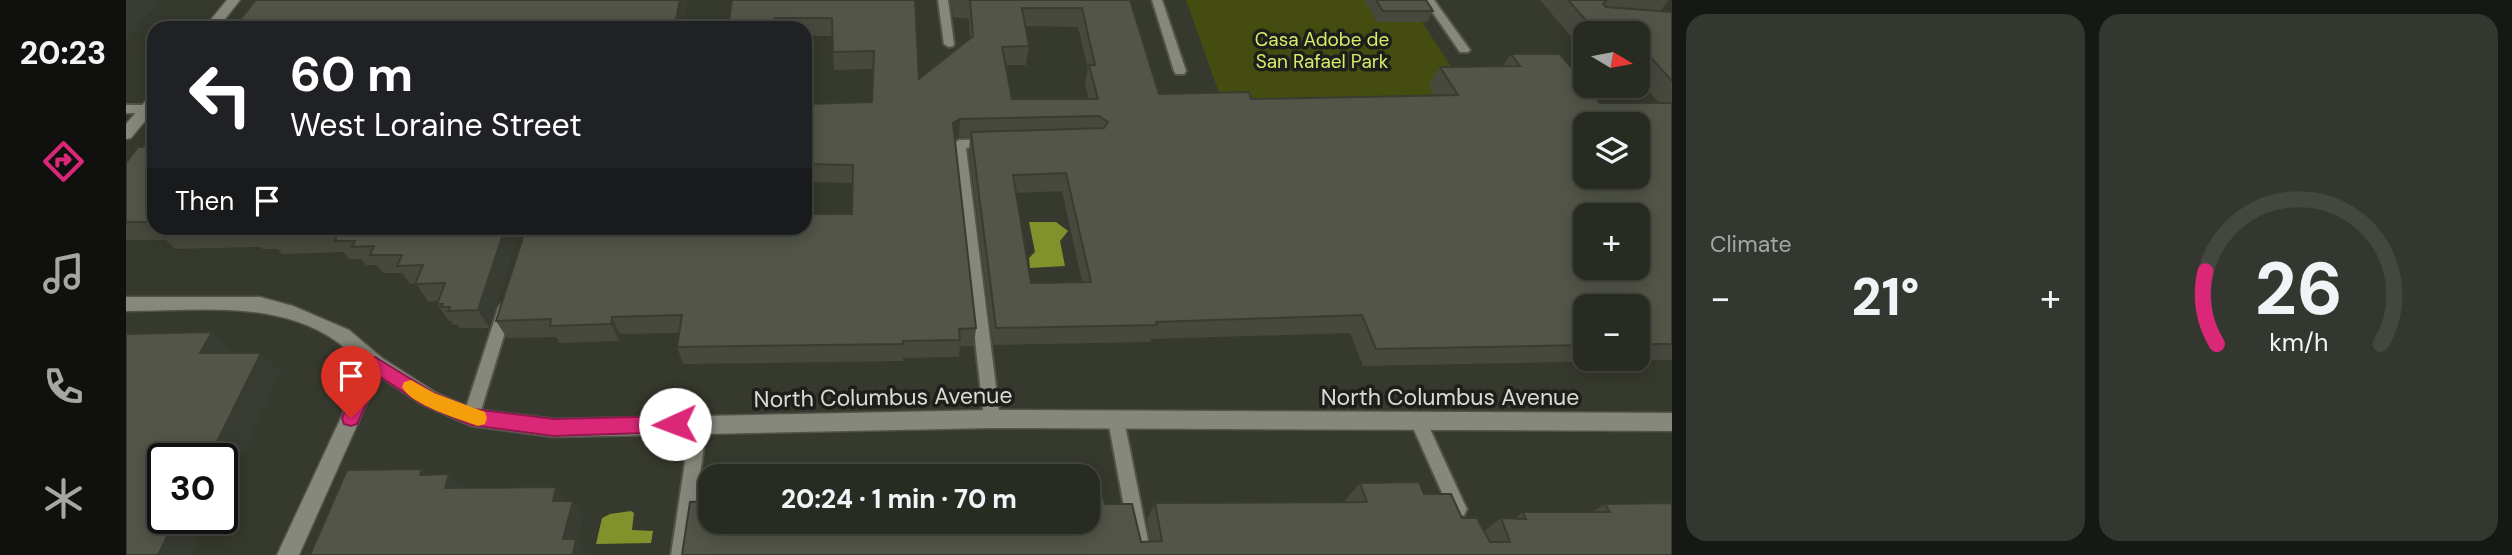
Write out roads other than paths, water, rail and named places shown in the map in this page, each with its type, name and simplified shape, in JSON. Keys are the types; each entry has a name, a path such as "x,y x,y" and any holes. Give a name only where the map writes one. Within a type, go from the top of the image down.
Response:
{"street":[{"path":"217,21 234,0"},
{"path":"126,135 147,108"},
{"name":"North Columbus Avenue","path":"126,304 260,304 293,313 342,335 375,364 428,398 471,417 554,428 992,419 1672,422"},
{"path":"288,555 375,364"}],"lane":[{"path":"943,0 949,44"},
{"path":"1157,0 1180,71"},
{"path":"1429,0 1464,50"},
{"path":"126,109 147,105"},
{"path":"992,419 959,144 1000,143"},
{"path":"471,417 510,292"},
{"path":"1116,420 1142,555"},
{"path":"1418,421 1462,520"},
{"path":"680,555 699,423"}],"park label":[{"name":"Casa Adobe de San Rafael Park","path":"1322,50"}]}
